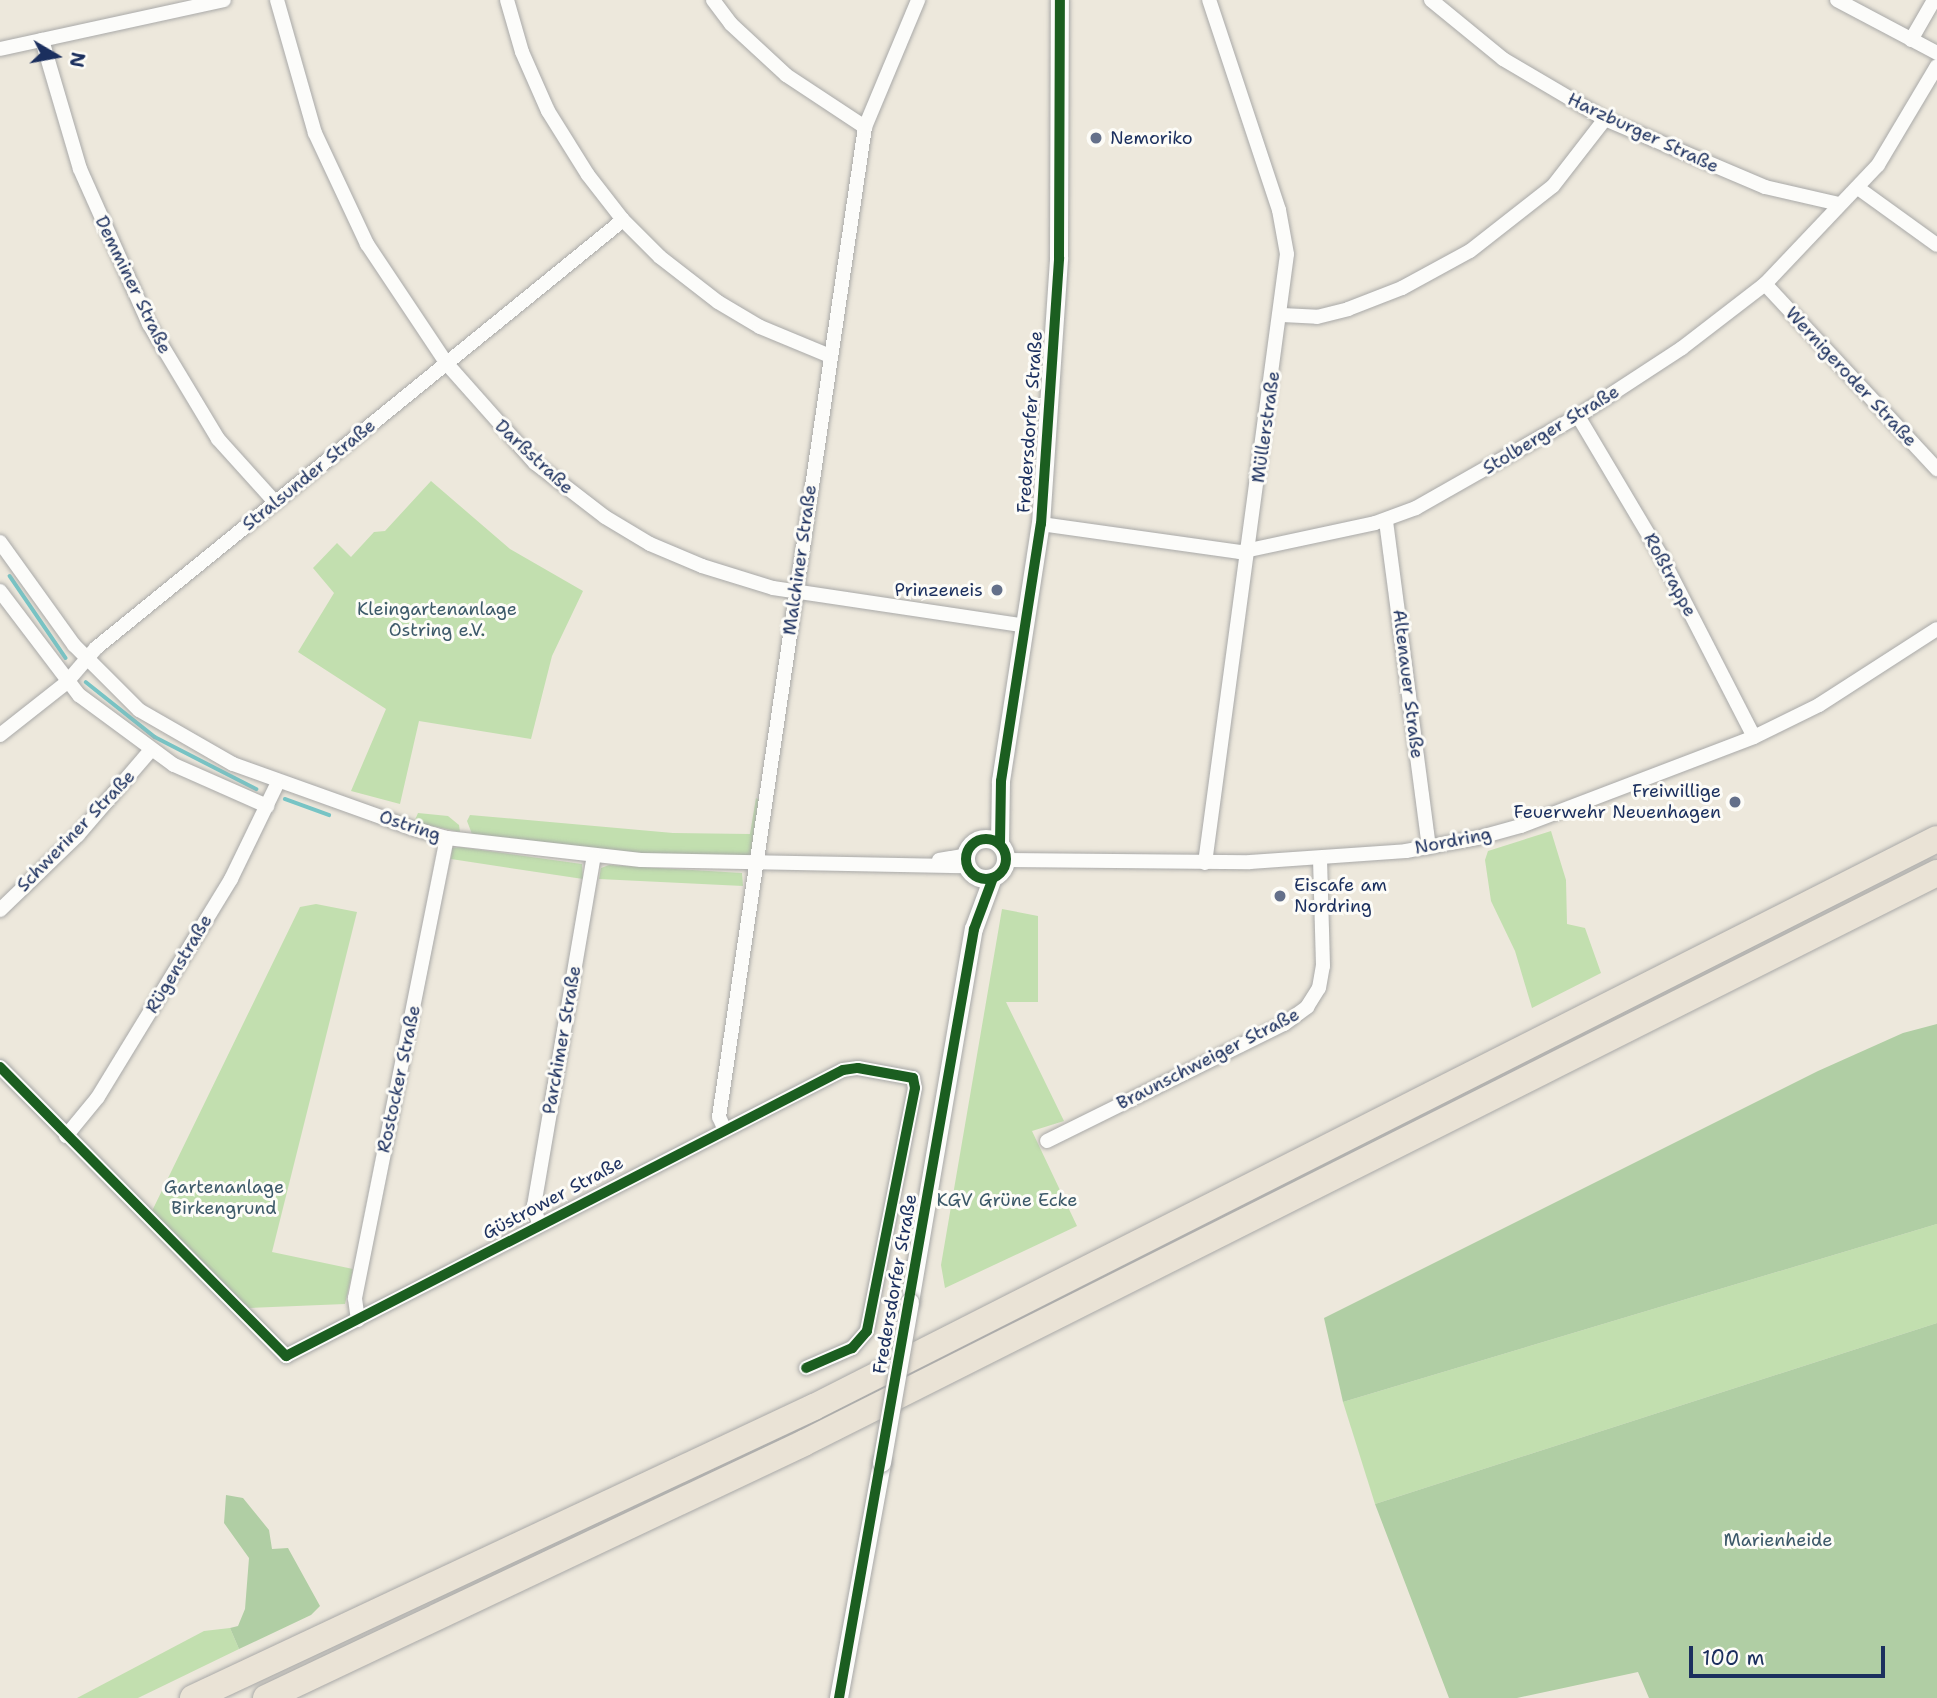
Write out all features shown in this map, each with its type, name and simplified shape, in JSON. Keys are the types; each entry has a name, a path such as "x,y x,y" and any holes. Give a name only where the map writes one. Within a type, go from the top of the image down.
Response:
{"highway":[{"path":"193,1698 814,1407 1937,839"},
{"path":"266,1698 828,1430 1937,873"}],"street":[{"path":"0,49 224,0"},
{"name":"Darßstraße","path":"277,0 300,90 338,186 389,282 447,364 535,463 605,517 650,544 702,566 795,592 1026,626"},
{"path":"507,0 522,52 548,111 588,175 623,220 660,257 718,302 760,327 830,356"},
{"path":"713,0 731,24 786,75 865,127"},
{"name":"Malchiner Straße","path":"724,1128 719,1117 865,127 918,0"},
{"name":"Fredersdorfer Straße","path":"838,1698 882,1462 974,929 993,878 1001,781 1041,524 1059,258 1060,0"},
{"name":"Müllerstraße","path":"1205,863 1282,315 1287,254 1279,210 1209,0"},
{"name":"Harzburger Straße","path":"1431,0 1503,58 1605,119 1765,187 1839,204"},
{"path":"1837,0 1937,54"},
{"path":"1911,40 1934,0"},
{"name":"Demminer Straße","path":"42,40 80,169 149,324 218,439 275,502"},
{"name":"Stolberger Straße","path":"1041,524 1247,550 1386,520 1416,508 1578,416 1682,348 1765,284 1839,204 1858,188 1896,138 1937,66"},
{"path":"1282,315 1317,317 1348,309 1402,288 1470,251 1553,186 1605,119"},
{"path":"1858,188 1937,245"},
{"name":"Stralsunder Straße","path":"0,735 66,683 86,660 275,502 623,220"},
{"name":"Wernigeroder Straße","path":"1765,284 1937,470"},
{"name":"Roßtrappe","path":"1578,416 1661,555 1754,737"},
{"name":"Altenauer Straße","path":"1386,520 1429,847"},
{"name":"Ostring","path":"1,545 86,660 150,717 207,752 278,782 447,838 594,856 755,865 969,865"},
{"path":"0,591 66,683 150,751 267,806"},
{"name":"Nordring","path":"996,848 1205,863 1320,858 1429,847 1521,826 1754,737 1819,705 1937,629"},
{"name":"Schweriner Straße","path":"0,910 96,816 150,751"},
{"name":"Rügenstraße","path":"66,1136 104,1088 231,879 278,782"},
{"name":"Rostocker Straße","path":"358,1320 355,1298 447,838"},
{"path":"993,878 969,865 972,844 996,848"},
{"name":"Parchimer Straße","path":"539,1224 534,1206 594,856"},
{"name":"Braunschweiger Straße","path":"1047,1141 1283,1024 1307,1007 1319,988 1323,966 1320,858"},
{"name":"Fredersdorfer Straße","path":"969,865 974,929"},
{"name":"Güstrower Straße","path":"0,1067 280,1354 290,1356 724,1128 850,1068 913,1078 915,1088 867,1331 852,1348 806,1368"}],"green space":[{"name":"Kleingartenanlage Ostring e.V.","path":"431,481 510,549 583,591 552,656 531,739 419,721 400,804 351,791 386,709 298,652 334,593 313,568 337,543 351,557 374,532 385,531"},
{"path":"756,798 760,801 752,853 742,859 588,850 472,834 467,821 470,815 673,833 750,834"},
{"path":"418,813 448,816 459,825 460,832 414,822"},
{"path":"1551,831 1566,880 1567,924 1585,928 1601,973 1532,1008 1515,951 1491,901 1485,860 1488,851"},
{"path":"452,848 582,864 583,879 451,859"},
{"path":"609,865 742,873 743,886 599,879 601,868"},
{"name":"Gartenanlage Birkengrund","path":"316,904 357,912 272,1252 353,1269 345,1304 249,1308 152,1211 300,907"},
{"name":"KGV Grüne Ecke","path":"1002,909 1038,916 1038,1002 1006,1002 1064,1121 1032,1131 1077,1226 945,1288 941,1265"},
{"path":"1937,1024 1937,1224 1343,1402 1324,1318 1818,1071 1903,1033"},
{"path":"1937,1224 1937,1323 1375,1504 1343,1402"},
{"name":"Marienheide","path":"1937,1323 1937,1698 1649,1698 1638,1672 1517,1698 1449,1698 1375,1504"},
{"path":"226,1495 243,1498 269,1530 272,1549 288,1548 320,1606 311,1615 239,1649 230,1628 238,1626 245,1609 249,1558 224,1523"},
{"path":"230,1628 239,1649 138,1698 77,1698 204,1631"}],"waterway":[{"path":"10,576 66,658"},
{"path":"86,682 155,737 256,789"},
{"path":"285,799 329,815"}],"cycle path":[{"path":"1000,844 1001,781 1041,524 1059,258 1060,0"},
{"path":"986,839 1000,845 1006,859 1000,873 986,879 972,873 966,859 972,845 986,839"},
{"path":"839,1698 974,929 993,878"},
{"path":"0,1067 286,1356 843,1070 858,1068 913,1078 915,1088 867,1331 852,1348 806,1368"}],"place":[{"name":"Nemoriko","path":"1096,138"},
{"name":"Prinzeneis","path":"997,590"},
{"name":"Freiwillige Feuerwehr Neuenhagen","path":"1735,802"},
{"name":"Eiscafe am Nordring","path":"1280,896"}]}
